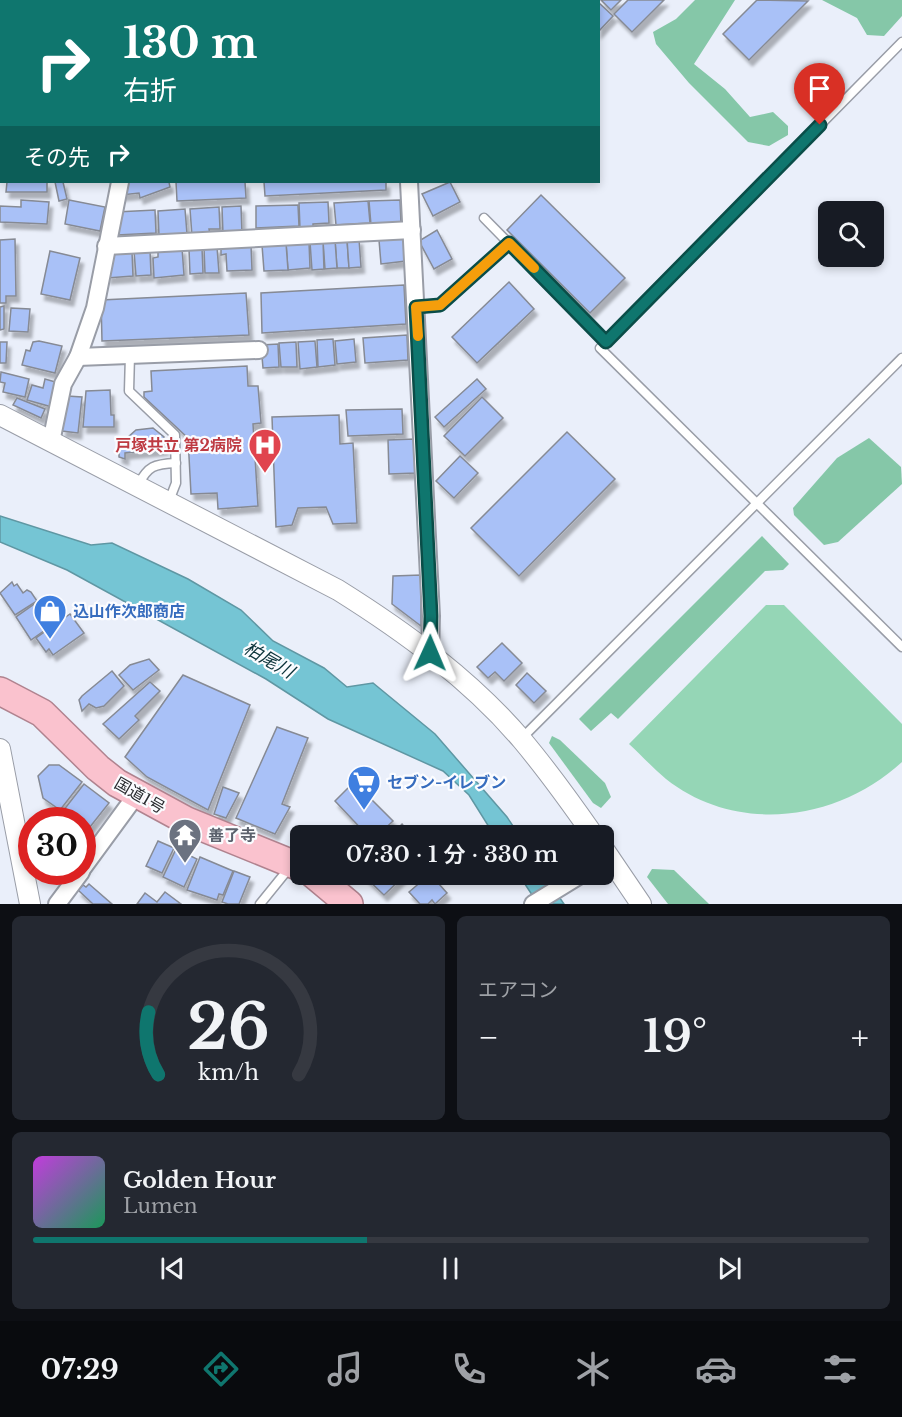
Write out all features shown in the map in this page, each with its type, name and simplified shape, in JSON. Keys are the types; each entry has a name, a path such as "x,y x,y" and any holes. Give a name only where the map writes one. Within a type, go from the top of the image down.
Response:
{"highway":[{"name":"国道1号","path":"0,691 42,713 63,730 98,768 137,794 187,821 290,863"},
{"name":"国道1号","path":"324,885 349,904"}],"street":[{"path":"51,442 63,384 78,357 95,308 120,183"},
{"path":"409,183 431,616 430,653"},
{"path":"106,246 412,230"},
{"path":"78,357 259,350"},
{"path":"0,415 338,590 388,622 430,653 472,690 521,739 586,825"},
{"path":"0,749 30,904"},
{"path":"96,851 137,794"},
{"path":"614,868 641,904"},
{"path":"57,904 71,885"},
{"path":"533,904 564,885"}],"lane":[{"path":"902,42 600,348 902,647"},
{"path":"484,218 606,342"},
{"path":"416,307 440,305 509,243"},
{"path":"130,354 129,391 175,435 176,483 169,501"},
{"path":"521,739 759,504 902,358"},
{"path":"138,485 147,468 158,464 176,463"},
{"path":"260,904 290,878"}],"green space":[{"path":"695,0 735,0 694,64 725,89 750,117 773,112 788,126 788,135 769,146 748,142 689,83 656,44 653,32 676,19"},
{"path":"822,0 902,0 902,16 884,36 867,35 857,18"},
{"path":"869,438 901,467 902,484 838,542 824,545 794,515 793,508 837,458"},
{"path":"762,536 789,564 783,570 765,571 618,719 611,713 591,731 579,719"},
{"path":"766,605 784,605 902,724 902,762 876,782 848,797 818,808 787,814 755,814 724,808 694,797 666,779 629,744"},
{"path":"552,736 560,740 605,783 611,797 601,808 593,803 549,743"},
{"path":"652,869 674,870 709,904 668,904 647,877"}],"water":[{"name":"柏尾川","path":"0,516 91,545 112,543 188,579 241,610 273,641 324,668 347,687 373,683 435,734 512,825 488,825 469,795 443,771 328,719 266,679 67,570 0,542"},
{"path":"526,885 551,885 564,904 538,904"}],"building":[{"path":"601,0 621,0 611,10"},
{"path":"628,0 664,0 632,32 614,14"},
{"path":"757,0 808,1 749,60 723,34"},
{"path":"600,4 613,16 600,30"},
{"path":"7,183 47,183 47,192 6,192"},
{"path":"55,183 63,183 67,199 59,201"},
{"path":"124,183 169,183 170,187 140,198 139,193 121,195"},
{"path":"176,183 245,183 246,198 177,201"},
{"path":"264,183 386,183 386,190 265,196"},
{"path":"450,183 460,202 433,216 422,194"},
{"path":"541,195 625,278 590,313 507,230"},
{"path":"21,200 49,202 47,224 0,222 0,206 21,207"},
{"path":"69,200 105,207 100,231 65,224"},
{"path":"400,200 401,223 371,225 369,201"},
{"path":"368,201 370,223 336,225 334,203"},
{"path":"328,202 329,223 300,228 299,203"},
{"path":"298,205 299,226 256,228 256,206"},
{"path":"241,206 242,234 223,234 222,207"},
{"path":"219,207 220,229 209,229 210,235 192,236 190,209"},
{"path":"185,209 187,234 159,236 158,211"},
{"path":"155,210 156,233 117,235 116,212"},
{"path":"437,230 452,259 434,269 419,241"},
{"path":"404,238 406,261 381,264 379,240"},
{"path":"15,239 16,296 6,296 6,303 0,303 0,240"},
{"path":"347,239 349,268 337,268 335,240"},
{"path":"347,239 359,239 361,267 349,268"},
{"path":"335,240 337,268 325,269 323,241"},
{"path":"323,241 324,269 312,270 310,242"},
{"path":"309,242 310,268 288,270 286,243"},
{"path":"286,243 288,270 264,271 262,245"},
{"path":"251,245 252,270 227,271 226,254 221,255 221,246"},
{"path":"217,247 219,273 205,273 204,248"},
{"path":"182,248 184,275 154,278 153,258 158,257 158,250"},
{"path":"202,248 203,273 190,274 189,249"},
{"path":"150,250 151,275 136,276 134,251"},
{"path":"50,251 80,258 70,300 41,294"},
{"path":"132,252 133,276 107,278 110,253"},
{"path":"509,282 534,309 477,363 452,337"},
{"path":"404,285 406,324 262,333 261,293"},
{"path":"246,293 249,335 102,341 101,300"},
{"path":"4,306 4,329 0,330 0,307"},
{"path":"11,308 30,309 28,332 9,331"},
{"path":"407,335 408,360 365,363 363,338"},
{"path":"333,339 335,365 318,367 317,340"},
{"path":"354,339 356,362 337,364 335,341"},
{"path":"39,341 62,346 55,373 22,365 26,350 30,351 33,342"},
{"path":"315,341 317,367 300,369 298,342"},
{"path":"0,342 7,342 6,363 0,363"},
{"path":"296,342 297,367 281,367 279,343"},
{"path":"278,344 279,367 263,368 261,345"},
{"path":"247,366 248,386 258,386 261,423 253,424 258,506 218,509 217,493 191,494 188,438 144,397 144,392 152,391 151,371"},
{"path":"1,372 29,379 25,397 3,392 5,383 0,382"},
{"path":"45,379 59,383 52,407 27,400 32,385 43,388"},
{"path":"477,379 486,389 444,427 435,417"},
{"path":"110,390 114,427 83,427 86,391"},
{"path":"67,396 82,397 78,433 62,431"},
{"path":"482,397 503,418 465,456 444,436"},
{"path":"17,398 45,409 41,418 13,405"},
{"path":"402,409 403,434 348,436 346,410"},
{"path":"339,415 340,444 353,443 357,523 333,524 326,507 298,508 292,525 276,527 272,417"},
{"path":"153,428 164,437 165,449 125,453 125,459 119,457 119,445 136,430"},
{"path":"567,432 615,479 519,576 471,528"},
{"path":"415,439 416,473 389,474 388,440"},
{"path":"460,456 478,473 454,498 436,481"},
{"path":"421,575 421,626 392,604 393,576"},
{"path":"12,582 14,586 17,584 23,593 27,590 31,592 37,601 15,615 0,593"},
{"path":"43,598 62,618 31,640 16,617"},
{"path":"70,614 84,633 53,655 49,649 46,652 36,638"},
{"path":"502,643 522,663 504,681 495,672 488,678 477,667"},
{"path":"149,659 159,670 133,690 119,675 130,665"},
{"path":"112,671 124,686 104,706 96,708 89,704 82,711 79,700 82,696"},
{"path":"527,673 546,691 534,703 516,685"},
{"path":"183,675 250,705 208,810 147,777 125,757"},
{"path":"150,682 160,691 135,716 139,720 119,739 103,724"},
{"path":"277,727 308,738 282,804 290,807 275,834 236,818"},
{"path":"49,765 59,765 82,782 62,807 56,807 43,798 38,776"},
{"name":"セブン-イレブン","path":"354,782 393,821 389,825 358,825 335,801"},
{"path":"84,784 109,803 96,819 96,807 66,807"},
{"path":"223,787 239,793 226,818 214,814"},
{"path":"158,841 174,848 162,873 146,866"},
{"path":"176,849 197,859 184,887 163,877"},
{"path":"200,857 233,871 223,895 219,894 217,900 187,890"},
{"path":"234,871 250,877 239,904 228,904 222,902"},
{"path":"83,885 86,887 90,885 112,904 93,904 78,890"},
{"path":"374,885 394,885 384,895"},
{"path":"417,885 440,885 447,893 435,904 432,900 428,904 420,904 409,892"},
{"path":"165,892 181,904 137,904 145,893 157,902"}],"slow traffic":[{"path":"418,336 416,307 440,305 509,243 534,268"}],"place":[{"name":"戸塚共立 第2病院","path":"265,474"},
{"name":"込山作次郎商店","path":"50,640"},
{"name":"セブン-イレブン","path":"364,811"},
{"name":"善了寺","path":"185,864"}],"route":[{"path":"430,653 431,616 416,307 440,305 509,243 606,342 820,125"}]}
